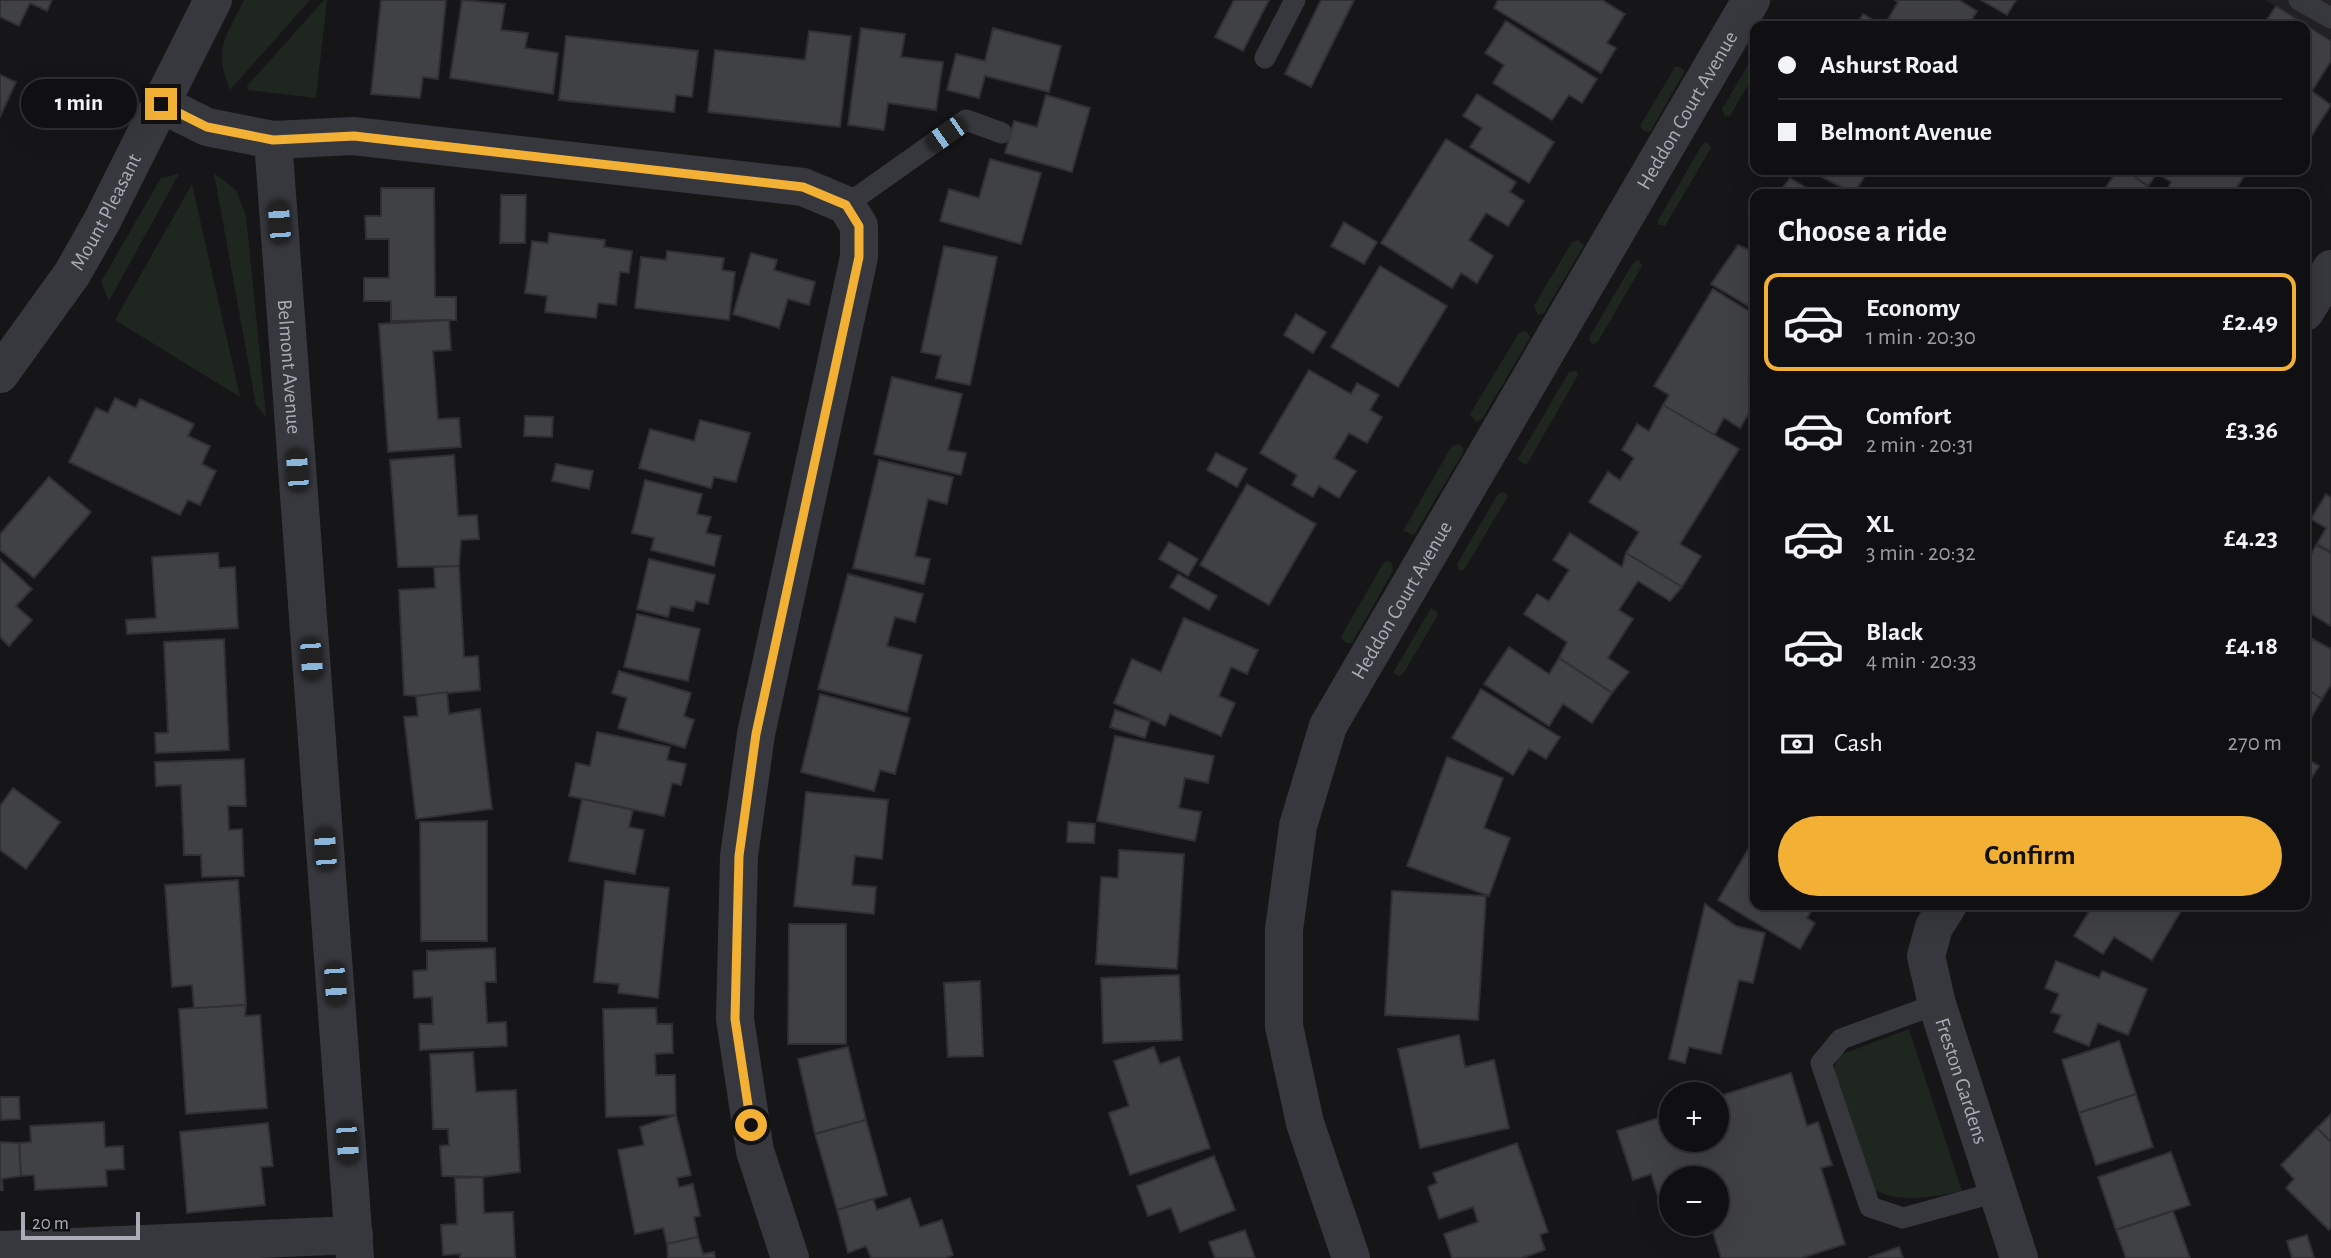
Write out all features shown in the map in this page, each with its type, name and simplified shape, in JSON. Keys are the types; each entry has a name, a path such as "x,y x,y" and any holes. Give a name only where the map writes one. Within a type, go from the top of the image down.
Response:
{"street":[{"name":"Mount Pleasant","path":"0,374 72,274 102,221 213,0"},
{"name":"Heddon Court Avenue","path":"1351,1258 1305,1123 1284,1026 1284,930 1298,826 1328,726 1751,0"},
{"path":"161,104 207,127 273,140 354,136 803,187 846,205 859,226 859,257 756,734 739,856 735,1019 755,1151 790,1258"},
{"name":"Belmont Avenue","path":"273,140 355,1246"},
{"path":"2310,304 2331,269"},
{"name":"Freston Gardens","path":"1945,910 1934,927 1926,956 1937,1004 2019,1258"},
{"path":"0,1250 94,1252 355,1246"}],"lane":[{"path":"1265,58 1295,0"},
{"path":"2299,0 2331,18"},
{"path":"846,205 966,120 1002,133"},
{"path":"1937,1004 1841,1039 1821,1063 1870,1207 1903,1219 1997,1192"}],"shaded area":[{"path":"244,0 310,0 230,90 222,64 222,53 227,34"},
{"path":"324,0 327,0 316,98 248,90 247,86"},
{"path":"2265,0 2331,0 2331,39 2310,26 2310,21 2301,21"},
{"path":"1750,61 1750,82 1730,116 1725,117 1722,109"},
{"path":"1675,67 1685,71 1650,132 1644,131 1640,126"},
{"path":"1707,142 1711,148 1665,226 1659,225 1657,222 1702,145"},
{"path":"214,173 236,190 246,216 266,417 256,405"},
{"path":"179,174 109,301 101,282 161,178"},
{"path":"192,184 240,397 115,320"},
{"path":"1578,240 1584,245 1544,313 1538,315 1534,306 1572,242"},
{"path":"1637,260 1642,266 1597,343 1593,344 1590,342 1590,336"},
{"path":"1524,331 1530,338 1482,419 1476,422 1470,414 1519,333"},
{"path":"1575,371 1578,375 1527,464 1522,463 1518,459 1569,372"},
{"path":"1458,444 1463,447 1463,453 1414,535 1403,531 1451,447"},
{"path":"1504,492 1508,496 1464,570 1459,570 1457,564 1498,494"},
{"path":"1389,561 1393,571 1352,643 1346,643 1341,637 1384,562"},
{"path":"1431,608 1438,615 1403,674 1399,676 1393,673"},
{"path":"1909,1029 1962,1191 1912,1198 1888,1195 1866,1184 1833,1069 1840,1055"}],"building":[{"path":"0,0 52,0 47,11 30,3 19,26 0,17"},
{"path":"381,0 446,0 438,79 423,77 420,98 371,94"},
{"path":"462,0 505,4 501,30 528,33 525,48 558,53 553,94 450,78"},
{"path":"1234,0 1269,0 1243,51 1215,37"},
{"path":"1321,0 1354,0 1311,87 1285,74"},
{"path":"1498,0 1602,0 1625,14 1607,43 1616,48 1601,73 1494,8"},
{"path":"1895,0 1959,0 1977,11 1971,21 1887,21 1898,2"},
{"path":"1981,0 2016,0 2007,15"},
{"path":"2276,6 2300,21 2266,21"},
{"path":"1863,14 1875,21 1859,21"},
{"path":"1506,21 1597,79 1582,103 1569,95 1552,120 1493,83 1504,65 1485,53"},
{"path":"861,28 905,34 901,57 943,62 936,110 888,103 884,130 848,125"},
{"path":"993,28 1061,46 1049,92 985,76 979,98 947,90 956,54 985,61"},
{"path":"2310,28 2331,41 2331,61 2312,91 2331,105 2312,135"},
{"path":"809,31 851,36 840,127 708,112 715,50 805,60"},
{"path":"566,36 698,51 692,97 676,95 674,112 559,100"},
{"path":"0,75 16,82 0,117"},
{"path":"1477,94 1554,142 1529,183 1470,147 1482,128 1463,116"},
{"path":"1046,95 1090,108 1072,172 1005,153 1014,121 1037,127"},
{"path":"1446,139 1516,182 1510,192 1524,201 1508,226 1486,213 1469,240 1493,256 1477,283 1461,273 1452,288 1381,243"},
{"path":"990,159 1041,173 1021,244 940,221 949,189 979,198"},
{"path":"1818,175 1865,175 1857,189 1845,189"},
{"path":"2114,175 2132,175 2148,186 2146,189 2106,187"},
{"path":"2132,175 2156,175 2148,186"},
{"path":"2160,175 2245,175 2236,189 2168,189 2171,182"},
{"path":"1790,178 1808,189 1782,189"},
{"path":"381,188 434,188 435,297 456,297 456,320 391,321 391,301 364,301 364,278 389,278 389,239 366,239 365,216 381,216"},
{"path":"501,195 526,195 525,243 500,243"},
{"path":"1344,222 1377,242 1364,264 1331,246"},
{"path":"549,233 605,240 604,247 632,251 629,273 620,272 616,305 598,303 596,318 545,312 547,296 525,293 532,241 548,243"},
{"path":"1738,245 1750,251 1750,307 1711,284"},
{"path":"944,246 997,257 970,385 936,378 941,356 921,352"},
{"path":"667,251 724,258 722,270 735,272 729,320 635,308 641,257 666,260"},
{"path":"751,253 777,260 774,270 815,282 809,305 788,299 779,328 733,314"},
{"path":"1380,266 1447,306 1398,387 1331,347"},
{"path":"1713,289 1750,312 1750,411 1740,428 1724,418 1714,436 1663,405 1669,395 1654,386"},
{"path":"1296,314 1326,332 1313,353 1284,335"},
{"path":"449,320 451,350 433,351 438,419 459,418 461,447 388,452 379,324"},
{"path":"1309,370 1351,394 1357,383 1379,395 1370,410 1382,417 1367,443 1349,433 1334,458 1356,471 1339,498 1319,486 1313,497 1292,485 1297,475 1260,453"},
{"path":"892,377 962,394 948,450 966,453 961,475 874,454"},
{"path":"115,398 136,408 140,399 194,424 188,436 210,446 202,464 216,471 200,505 188,500 180,515 69,462 96,408 108,413"},
{"path":"1663,405 1739,449 1680,544 1701,556 1682,587 1626,553 1639,532 1589,502 1608,472 1620,480 1634,458 1622,450 1637,424 1649,431"},
{"path":"525,416 553,417 552,437 524,436"},
{"path":"700,420 750,433 736,482 714,477 711,488 639,468 650,429 694,441"},
{"path":"1216,453 1247,469 1237,487 1207,470"},
{"path":"454,455 458,516 477,515 479,539 461,540 459,566 398,567 390,460"},
{"path":"879,460 953,477 947,504 928,499 915,556 930,559 924,584 853,568"},
{"path":"556,464 593,471 589,489 552,481"},
{"path":"49,477 91,512 34,578 0,550 0,534"},
{"path":"645,480 702,494 697,514 711,517 706,533 721,536 714,566 651,550 654,538 632,533"},
{"path":"1247,484 1316,524 1269,605 1200,565"},
{"path":"2326,494 2331,498 2331,552 2317,544 2326,528 2311,519"},
{"path":"1570,533 1622,567 1626,553 1682,587 1670,601 1638,581 1619,610 1633,619 1608,658 1629,672 1612,693 1559,658 1567,642 1524,614 1537,594 1549,601 1569,570 1553,560"},
{"path":"1169,542 1198,559 1188,576 1159,559"},
{"path":"2316,545 2331,553 2331,626 2310,613 2310,556"},
{"path":"218,553 219,568 235,567 238,628 127,634 126,620 156,618 152,557"},
{"path":"0,559 32,589 16,606 32,620 9,646 0,637"},
{"path":"649,559 715,575 708,604 696,601 693,611 671,606 668,617 637,609"},
{"path":"459,566 464,657 478,656 480,690 404,695 399,590 435,588 434,567"},
{"path":"848,574 923,594 915,622 895,617 887,646 922,655 907,712 818,689"},
{"path":"1178,574 1217,596 1209,610 1170,587"},
{"path":"637,614 700,629 688,681 624,667"},
{"path":"1184,618 1258,650 1247,674 1231,667 1219,696 1235,703 1221,736 1170,714 1165,726 1114,703 1132,659 1161,672"},
{"path":"2310,638 2331,649 2331,684 2322,699 2310,691"},
{"path":"224,639 229,750 156,753 155,733 168,733 164,642"},
{"path":"1509,647 1549,674 1559,658 1612,693 1592,723 1563,704 1549,726 1484,684"},
{"path":"619,671 691,693 684,716 694,720 685,748 618,728 627,698 612,693"},
{"path":"1481,689 1560,737 1546,759 1529,749 1513,775 1452,738"},
{"path":"2310,691 2322,699 2310,719"},
{"path":"447,692 449,714 480,709 492,809 416,819 404,717 418,716 416,696"},
{"path":"820,694 910,718 895,774 880,770 874,791 801,772"},
{"path":"1115,710 1150,721 1145,738 1110,727"},
{"path":"597,732 670,747 667,760 686,764 681,785 672,783 664,816 569,796 576,763 590,766"},
{"path":"1115,736 1214,756 1208,783 1185,778 1179,808 1201,812 1195,841 1097,821"},
{"path":"1447,757 1503,778 1484,828 1510,838 1489,896 1407,866"},
{"path":"244,759 246,806 228,806 229,830 242,829 244,876 202,877 201,855 184,855 181,785 156,786 155,762"},
{"path":"2310,761 2319,766 2310,780"},
{"path":"13,788 60,822 26,869 0,850 0,806"},
{"path":"806,792 888,800 882,859 855,856 852,885 876,887 874,914 794,906"},
{"path":"582,799 633,810 629,827 644,830 635,874 569,861"},
{"path":"487,821 487,941 421,941 420,822"},
{"path":"1068,822 1095,824 1094,843 1067,842"},
{"path":"1750,846 1750,910 1812,910 1807,918 1815,923 1800,949 1718,900"},
{"path":"1119,850 1184,854 1177,969 1096,964 1101,877 1118,878"},
{"path":"238,880 246,1005 194,1009 192,985 172,987 165,885"},
{"path":"605,881 669,888 658,998 618,993 619,984 594,982"},
{"path":"1392,891 1486,896 1478,1020 1385,1015"},
{"path":"1705,904 1736,926 1765,933 1753,983 1739,980 1721,1054 1689,1047 1685,1063 1669,1059"},
{"path":"2090,910 2182,910 2152,960 2114,937 2103,954 2074,936"},
{"path":"789,924 846,924 846,1044 788,1044"},
{"path":"495,948 496,982 485,982 487,1023 506,1022 507,1046 420,1050 419,1024 433,1024 432,997 414,998 413,971 427,970 427,951"},
{"path":"2056,961 2099,978 2102,971 2147,989 2128,1035 2098,1023 2089,1046 2054,1032 2061,1015 2051,1012 2059,994 2045,988"},
{"path":"1179,975 1182,1040 1103,1043 1101,978"},
{"path":"980,981 983,1056 948,1057 944,983"},
{"path":"246,1005 245,1016 260,1015 267,1108 186,1114 179,1009"},
{"path":"656,1008 657,1024 672,1024 673,1053 655,1054 656,1075 675,1075 676,1115 606,1117 603,1009"},
{"path":"1459,1035 1465,1067 1494,1060 1509,1128 1420,1148 1398,1049"},
{"path":"2119,1041 2136,1094 2079,1113 2062,1060"},
{"path":"848,1047 866,1120 815,1134 798,1059"},
{"path":"1154,1047 1160,1064 1179,1057 1210,1148 1130,1175 1109,1113 1129,1106 1114,1061"},
{"path":"473,1052 476,1092 516,1090 520,1172 483,1177 442,1176 440,1146 449,1145 448,1129 433,1129 430,1054"},
{"path":"1791,1073 1807,1126 1818,1122 1832,1165 1821,1168 1845,1244 1802,1258 1721,1258 1714,1236 1729,1236 1729,1166 1659,1166 1659,1199 1651,1174 1633,1180 1617,1131 1659,1118 1659,1152 1729,1152 1729,1093"},
{"path":"2136,1094 2153,1147 2096,1165 2079,1113"},
{"path":"0,1097 19,1097 20,1119 1,1120"},
{"path":"2331,1114 2331,1142 2317,1128"},
{"path":"676,1115 691,1175 677,1178 679,1187 693,1184 700,1216 694,1217 698,1237 667,1244 663,1228 635,1234 618,1150 644,1145 640,1127"},
{"path":"866,1120 887,1195 837,1210 815,1134"},
{"path":"104,1122 105,1147 123,1146 124,1169 106,1170 107,1186 35,1190 34,1175 21,1176 19,1143 31,1142 30,1126"},
{"path":"268,1123 273,1166 261,1167 265,1205 187,1213 180,1132"},
{"path":"2317,1128 2331,1142 2329,1230 2286,1188 2294,1179 2281,1165"},
{"path":"0,1142 19,1143 21,1176 2,1179 3,1190 0,1190"},
{"path":"1517,1143 1548,1232 1540,1235 1545,1250 1522,1258 1452,1258 1444,1234 1478,1222 1473,1207 1439,1219 1428,1187 1437,1183 1433,1173"},
{"path":"2171,1152 2190,1205 2116,1230 2098,1177"},
{"path":"1214,1156 1235,1210 1180,1232 1171,1208 1148,1216 1137,1186"},
{"path":"483,1177 484,1213 513,1212 515,1258 460,1258 460,1254 443,1255 441,1225 457,1224 455,1178"},
{"path":"910,1198 920,1227 942,1220 953,1255 946,1258 871,1258 866,1246 848,1253 837,1210 873,1199 877,1210"},
{"path":"2173,1211 2190,1258 2126,1258 2116,1230"},
{"path":"1245,1230 1255,1258 1215,1258 1209,1242"},
{"path":"2307,1235 2314,1258 2292,1258 2287,1241"},
{"path":"698,1237 703,1254 714,1252 715,1258 668,1258 667,1244"},
{"path":"1899,1247 1903,1258 1868,1258"}],"route":[{"path":"161,104 207,127 273,140 354,136 803,187 846,205 859,226 859,257 756,734 739,856 735,1019 751,1125"}]}
